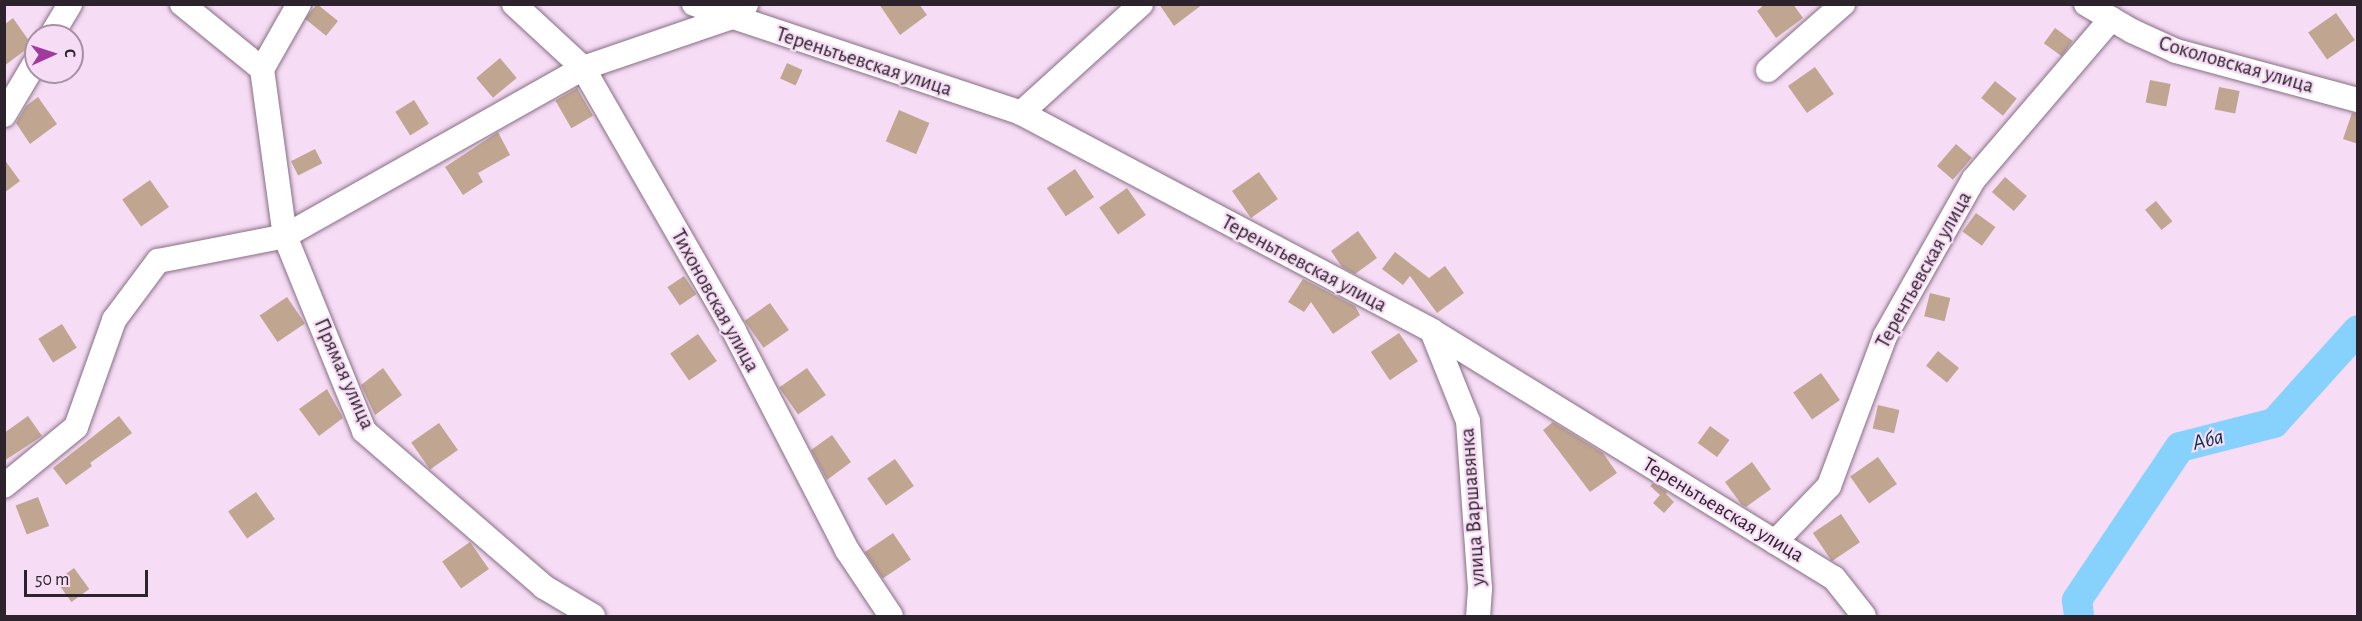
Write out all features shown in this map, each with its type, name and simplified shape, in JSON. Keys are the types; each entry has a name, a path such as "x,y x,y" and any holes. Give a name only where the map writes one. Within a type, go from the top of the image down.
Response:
{"street":[{"path":"58,24 69,4"},
{"path":"182,4 262,69 298,4"},
{"name":"Тихоновская улица","path":"514,4 583,68 734,331 847,550 891,616"},
{"name":"Тереньтьевская улица","path":"694,4 738,11 1021,113 1432,332 1834,578 1864,616"},
{"path":"1021,113 1142,4"},
{"path":"1768,70 1843,4"},
{"name":"Соколовская улица","path":"2086,4 2176,51 2358,100"},
{"path":"4,486 76,427 114,320 158,261 285,236 583,68 738,11"},
{"name":"Терентьевская улица","path":"1775,542 1830,486 1885,336 1974,179 2111,19"},
{"name":"Прямая улица","path":"262,69 285,236 364,431 544,587 593,616"},
{"path":"4,115 24,82"},
{"name":"улица Варшавянка","path":"1432,332 1468,421 1480,589 1478,616"}],"building":[{"path":"317,4 338,21 326,36 305,19"},
{"path":"879,4 919,4 927,15 900,35"},
{"path":"1159,4 1203,4 1174,26"},
{"path":"1765,4 1793,4 1803,18 1776,38 1757,11"},
{"path":"2336,13 2355,40 2327,60 2308,33"},
{"path":"13,18 24,34 24,51 4,66 4,25"},
{"path":"2055,28 2073,41 2062,56 2044,43"},
{"path":"500,58 517,78 493,98 476,78"},
{"path":"787,63 803,70 796,85 780,79"},
{"path":"1815,67 1834,94 1807,113 1788,86"},
{"path":"2150,80 2171,84 2166,107 2146,103"},
{"path":"1995,81 2017,99 2003,116 1981,98"},
{"path":"2219,87 2240,91 2235,114 2215,110"},
{"path":"577,88 593,116 571,128 555,100"},
{"path":"38,97 57,124 30,144 16,123 26,106"},
{"path":"414,100 429,124 410,135 395,112"},
{"path":"899,110 929,123 916,154 886,141"},
{"path":"2352,113 2358,114 2358,144 2343,139"},
{"path":"498,132 510,155 478,173 483,182 463,195 445,167"},
{"path":"1956,144 1972,158 1953,180 1937,166"},
{"path":"315,149 322,163 298,176 291,161"},
{"path":"4,159 20,181 4,193"},
{"path":"1075,169 1094,197 1066,216 1047,188"},
{"path":"1259,172 1278,199 1251,218 1232,191"},
{"path":"2005,177 2027,196 2014,211 1992,192"},
{"path":"150,180 169,207 141,227 122,200"},
{"path":"1127,188 1146,215 1118,235 1099,208"},
{"path":"2156,201 2172,221 2161,230 2145,210"},
{"path":"1976,213 1995,227 1982,246 1962,232"},
{"path":"1358,231 1377,258 1355,274 1342,267 1331,251"},
{"path":"1395,252 1429,278 1445,266 1464,293 1437,313 1410,276 1403,285 1382,269"},
{"path":"684,276 696,294 680,305 667,287"},
{"path":"1303,279 1355,306 1360,315 1333,334 1311,302 1304,312 1288,302"},
{"path":"1930,293 1950,298 1945,321 1924,316"},
{"path":"287,297 305,324 278,342 260,315"},
{"path":"770,303 789,330 764,348 745,321"},
{"path":"62,324 77,348 53,363 38,339"},
{"path":"1399,333 1418,361 1390,380 1371,352"},
{"path":"698,334 717,361 689,381 670,354"},
{"path":"1938,351 1959,368 1947,383 1926,366"},
{"path":"383,368 402,395 375,415 361,385"},
{"path":"807,368 826,395 798,415 779,388"},
{"path":"1821,373 1840,400 1812,420 1793,393"},
{"path":"327,389 343,418 319,436 299,409"},
{"path":"1878,405 1899,410 1894,433 1873,428"},
{"path":"28,416 42,436 4,461 4,433"},
{"path":"119,416 132,433 90,463 92,466 66,485 53,468"},
{"path":"1553,422 1603,453 1617,473 1590,492 1543,430"},
{"path":"439,423 458,450 430,470 411,443"},
{"path":"1710,426 1729,440 1717,457 1698,443"},
{"path":"832,435 851,462 827,480 811,450"},
{"path":"1878,457 1897,484 1869,504 1850,477"},
{"path":"895,459 914,486 886,506 867,479"},
{"path":"1752,462 1771,489 1746,507 1741,504 1725,482"},
{"path":"1653,483 1667,492 1666,494 1674,502 1664,513 1653,503 1660,495 1650,486"},
{"path":"256,492 275,519 247,539 228,512"},
{"path":"38,497 49,526 27,535 16,506"},
{"path":"1841,514 1860,542 1832,561 1813,533"},
{"path":"893,533 911,560 883,579 865,552"},
{"path":"470,542 489,569 461,589 442,562"},
{"path":"74,568 89,589 71,602 56,581"}],"waterway":[{"name":"Аба","path":"2079,616 2077,600 2180,447 2274,423 2358,330"}]}
